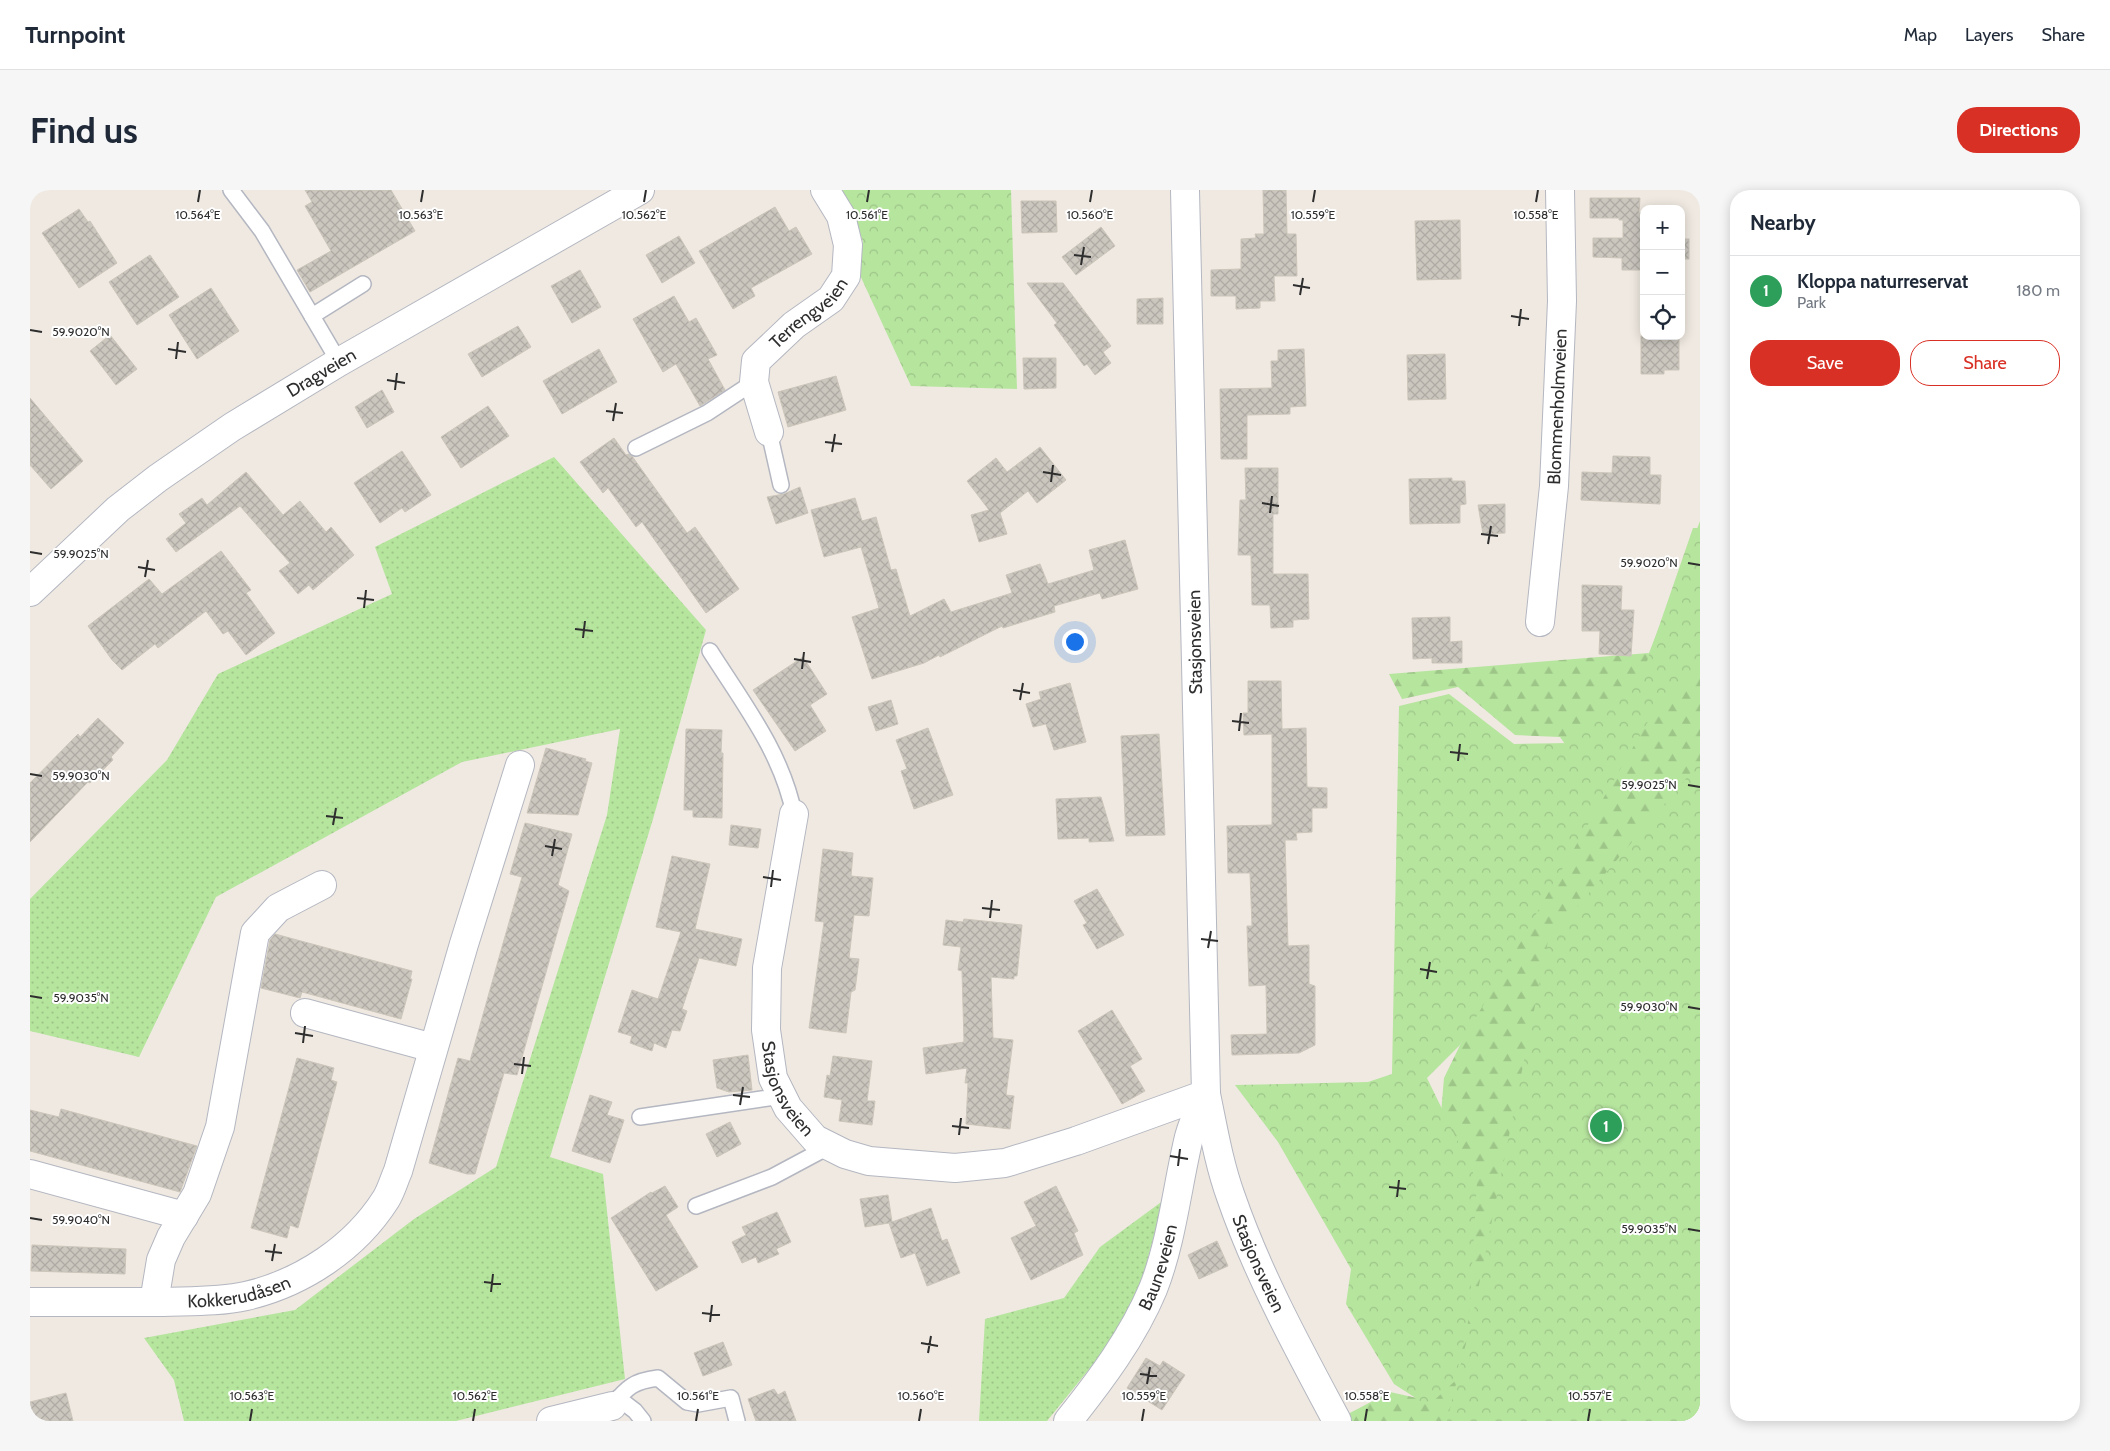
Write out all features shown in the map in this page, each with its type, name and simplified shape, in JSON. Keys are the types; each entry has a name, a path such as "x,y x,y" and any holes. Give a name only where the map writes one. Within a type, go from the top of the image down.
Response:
{"street":[{"name":"Dragveien","path":"30,592 118,509 158,478 232,427 339,362 640,190"},
{"name":"Terrengveien","path":"769,432 754,382 756,360 794,325 831,299 846,276 848,246 841,216 825,190"},
{"name":"Stasjonsveien","path":"1185,190 1206,1094 1230,1196 1256,1261 1290,1333 1337,1421"},
{"name":"Blommenholmveien","path":"1540,622 1554,486 1562,301 1560,190"},
{"name":"Kokkerudåsen","path":"30,1302 154,1302 217,1300 245,1296 274,1288 310,1270 340,1251 364,1228 387,1198 398,1171 433,1048 520,765"},
{"name":"Stasjonsveien","path":"794,814 767,968 766,1030 773,1078 788,1108 815,1139 845,1154 869,1162 955,1168 1004,1163 1076,1141 1206,1094"},
{"path":"154,1302 161,1260 171,1237 197,1194 220,1127 255,934 278,908 322,885"},
{"path":"305,1013 433,1048"},
{"name":"Bauneveien","path":"1068,1421 1091,1393 1128,1337 1152,1289 1165,1249 1190,1134 1206,1094"},
{"path":"30,1174 184,1216"},
{"path":"551,1421 615,1402"}],"lane":[{"path":"231,190 262,231 339,362"},
{"path":"312,316 364,284"},
{"path":"636,448 707,413 754,382"},
{"path":"769,432 781,485"},
{"name":"Stasjonsveien","path":"710,651 773,751 789,790 794,814"},
{"path":"640,1117 782,1096"},
{"path":"696,1206 772,1177 830,1146"},
{"path":"643,1421 635,1411 615,1402 625,1390 640,1380 658,1378 687,1402 698,1404 730,1398 737,1421"}],"green space":[{"path":"840,190 1011,190 1017,389 911,386 859,273 863,241"},
{"path":"554,457 706,630 653,819 550,1157 603,1174 625,1379 456,1421 184,1421 174,1380 144,1338 295,1310 414,1219 496,1167 607,815 620,729 462,762 216,897 139,1057 30,1031 30,899 167,760 218,674 392,594 375,547"},
{"path":"1700,521 1700,1421 1350,1421 1346,1415 1390,1392 1417,1398 1444,1078 1590,779 1560,737 1515,735 1458,687 1402,699 1389,674 1649,653"},
{"path":"1693,528 1700,528 1700,666 1657,706 1460,1045 1427,1078 1477,1181 1469,1318 1455,1381 1428,1406 1394,1384 1346,1304 1351,1269 1278,1142 1235,1085 1368,1082 1392,1074 1399,706 1449,694 1514,744 1569,743 1645,667"},
{"path":"1700,762 1700,1421 1447,1421 1474,1310 1548,941"},
{"path":"1164,1200 1142,1279 1116,1336 1047,1421 979,1421 985,1319 1064,1298 1100,1247"}],"building":[{"path":"305,190 391,190 415,231 310,292 297,270 331,251 305,206 312,202"},
{"path":"1263,190 1286,190 1287,234 1296,234 1297,276 1274,276 1275,301 1260,301 1260,308 1236,309 1236,296 1211,296 1211,270 1241,269 1241,239 1256,238 1255,234 1264,234"},
{"path":"1590,198 1640,198 1640,270 1622,270 1622,258 1593,257 1593,238 1623,238 1623,220 1619,220 1619,218 1590,218"},
{"path":"1021,201 1056,201 1057,232 1022,233"},
{"path":"775,207 789,231 796,227 812,254 751,288 755,296 733,309 699,251"},
{"path":"79,209 88,222 90,221 117,263 79,288 42,233"},
{"path":"1460,220 1461,279 1417,280 1415,221"},
{"path":"1101,227 1115,246 1076,275 1062,257"},
{"path":"679,236 695,263 662,283 646,255"},
{"path":"1685,239 1689,239 1689,259 1685,259"},
{"path":"150,255 179,297 137,325 109,282"},
{"path":"580,270 601,307 572,323 551,286"},
{"path":"1027,283 1063,283 1111,346 1103,352 1111,363 1095,375 1087,364 1084,366 1054,325 1057,323"},
{"path":"211,288 239,331 197,359 169,315"},
{"path":"674,296 689,322 696,318 717,355 708,359 725,390 700,406 676,364 663,372 633,319"},
{"path":"1163,298 1163,324 1137,324 1137,299"},
{"path":"518,326 531,347 482,377 468,354"},
{"path":"110,335 137,369 116,385 90,351"},
{"path":"1641,340 1679,340 1679,370 1664,370 1664,374 1641,374"},
{"path":"599,349 617,382 562,414 543,381"},
{"path":"1304,349 1306,406 1290,407 1290,414 1247,415 1247,459 1221,459 1220,389 1272,388 1271,361 1278,361 1278,350"},
{"path":"1445,354 1446,399 1408,400 1407,355"},
{"path":"1023,358 1056,358 1056,388 1024,389"},
{"path":"836,376 846,410 788,427 778,392"},
{"path":"382,390 394,412 367,428 355,407"},
{"path":"30,398 83,461 51,489 30,465"},
{"path":"488,406 509,436 461,468 441,437"},
{"path":"614,438 626,455 632,456 687,533 695,527 739,589 706,613 642,522 636,527 608,488 603,493 580,462"},
{"path":"1040,447 1066,480 1037,503 1028,491 1000,513 1007,534 979,542 971,515 989,510 967,481 996,458 1007,472"},
{"path":"402,451 431,495 405,512 402,508 380,523 354,483"},
{"path":"1613,456 1650,457 1650,475 1661,475 1660,504 1581,500 1582,472 1612,473"},
{"path":"1245,468 1278,468 1278,514 1273,514 1273,574 1308,574 1309,619 1293,620 1293,627 1271,628 1270,605 1252,605 1251,555 1238,555 1240,500 1246,500"},
{"path":"246,472 283,515 300,501 326,532 331,527 354,555 313,590 309,585 298,594 279,571 290,563 240,506 176,552 166,539 186,523 179,514 202,498 207,505"},
{"path":"1452,478 1452,481 1465,481 1466,504 1460,505 1460,523 1410,524 1409,479"},
{"path":"800,487 808,513 776,524 767,497 784,494"},
{"path":"855,498 862,521 876,517 891,570 896,569 910,616 944,599 951,612 1012,593 1006,575 1040,564 1048,584 1094,570 1089,550 1125,540 1138,589 1102,599 1100,593 1054,606 1055,612 1003,628 1002,626 940,657 939,655 924,663 872,679 852,617 879,608 861,547 824,557 811,510"},
{"path":"1505,504 1505,533 1483,534 1478,505"},
{"path":"221,551 251,590 246,593 275,633 246,655 228,631 223,634 206,611 158,648 155,644 122,670 112,660 88,626 149,579 162,594"},
{"path":"1582,585 1622,586 1621,610 1634,610 1631,656 1599,654 1600,631 1582,631"},
{"path":"1450,617 1450,642 1462,641 1462,663 1432,663 1432,658 1413,659 1412,618"},
{"path":"803,657 827,694 810,705 826,731 795,751 753,690"},
{"path":"1248,681 1281,681 1282,729 1306,728 1307,787 1327,788 1327,808 1312,808 1312,832 1296,833 1297,840 1285,840 1288,946 1309,945 1309,984 1315,986 1315,1045 1299,1053 1232,1055 1231,1035 1267,1034 1266,985 1249,986 1247,926 1252,926 1250,873 1228,873 1227,826 1272,825 1272,734 1244,735 1243,713 1248,713"},
{"path":"1070,683 1086,742 1054,750 1046,724 1033,727 1026,704 1041,699 1039,692"},
{"path":"891,700 898,724 876,731 868,707"},
{"path":"98,718 124,743 111,757 113,760 90,783 88,782 30,842 30,783 78,734 80,737"},
{"path":"928,728 953,795 914,809 901,771 907,769 896,740"},
{"path":"686,729 722,730 722,818 693,817 693,810 684,810"},
{"path":"1159,734 1165,835 1126,836 1121,736"},
{"path":"546,748 586,759 585,761 592,763 578,815 527,813"},
{"path":"1101,797 1114,841 1089,842 1089,838 1058,839 1056,799"},
{"path":"525,823 572,834 558,885 569,891 517,1075 504,1073 475,1174 467,1174 429,1163 458,1058 470,1061 522,877 510,874"},
{"path":"731,825 761,829 758,848 729,845"},
{"path":"823,849 853,853 851,876 873,878 869,916 854,915 849,958 859,959 855,990 851,992 846,1033 809,1028 824,922 815,921"},
{"path":"672,856 710,864 695,929 742,939 736,966 699,958 682,1009 687,1011 680,1031 672,1030 666,1048 654,1043 652,1051 630,1043 632,1036 618,1032 632,990 658,999 681,932 656,927"},
{"path":"1097,889 1124,935 1097,949 1083,925 1087,923 1074,901"},
{"path":"964,919 1022,925 1017,976 1014,976 1014,979 991,977 993,1038 1013,1040 1006,1095 1014,1096 1010,1129 966,1124 968,1083 965,1083 967,1068 926,1074 923,1048 964,1042 962,971 958,970 961,947 943,945 946,920 963,922"},
{"path":"275,934 412,971 410,979 412,979 401,1019 302,992 300,998 261,988 270,940"},
{"path":"1112,1010 1142,1059 1130,1066 1145,1091 1122,1104 1078,1031"},
{"path":"748,1055 752,1090 729,1092 717,1088 713,1060"},
{"path":"833,1056 872,1061 867,1101 875,1101 872,1125 839,1121 842,1100 824,1097 827,1075 830,1076"},
{"path":"297,1058 334,1068 331,1080 337,1082 298,1228 290,1225 287,1238 251,1228"},
{"path":"590,1095 612,1102 607,1115 624,1120 610,1163 572,1151"},
{"path":"61,1109 197,1146 180,1192 30,1151 30,1110 59,1117"},
{"path":"730,1122 741,1144 717,1157 706,1134"},
{"path":"665,1186 678,1207 666,1215 698,1267 656,1291 611,1218 651,1192"},
{"path":"1056,1186 1078,1231 1074,1233 1083,1255 1031,1280 1011,1238 1036,1226 1024,1202"},
{"path":"888,1195 892,1222 931,1208 942,1241 947,1239 960,1273 927,1286 915,1253 901,1258 889,1223 865,1227 860,1199"},
{"path":"777,1212 791,1242 776,1249 779,1254 758,1263 756,1257 742,1263 732,1242 746,1235 742,1227"},
{"path":"1217,1241 1228,1266 1199,1279 1188,1255"},
{"path":"32,1245 126,1249 125,1274 31,1271"},
{"path":"723,1342 732,1365 703,1376 694,1353"},
{"path":"1146,1358 1160,1366 1163,1361 1185,1375 1162,1410 1127,1388"},
{"path":"774,1389 778,1395 785,1391 796,1421 756,1421 748,1399"},
{"path":"66,1393 73,1421 30,1421 30,1402"}],"place":[{"name":"Kloppa naturreservat","path":"1606,1126"}]}
